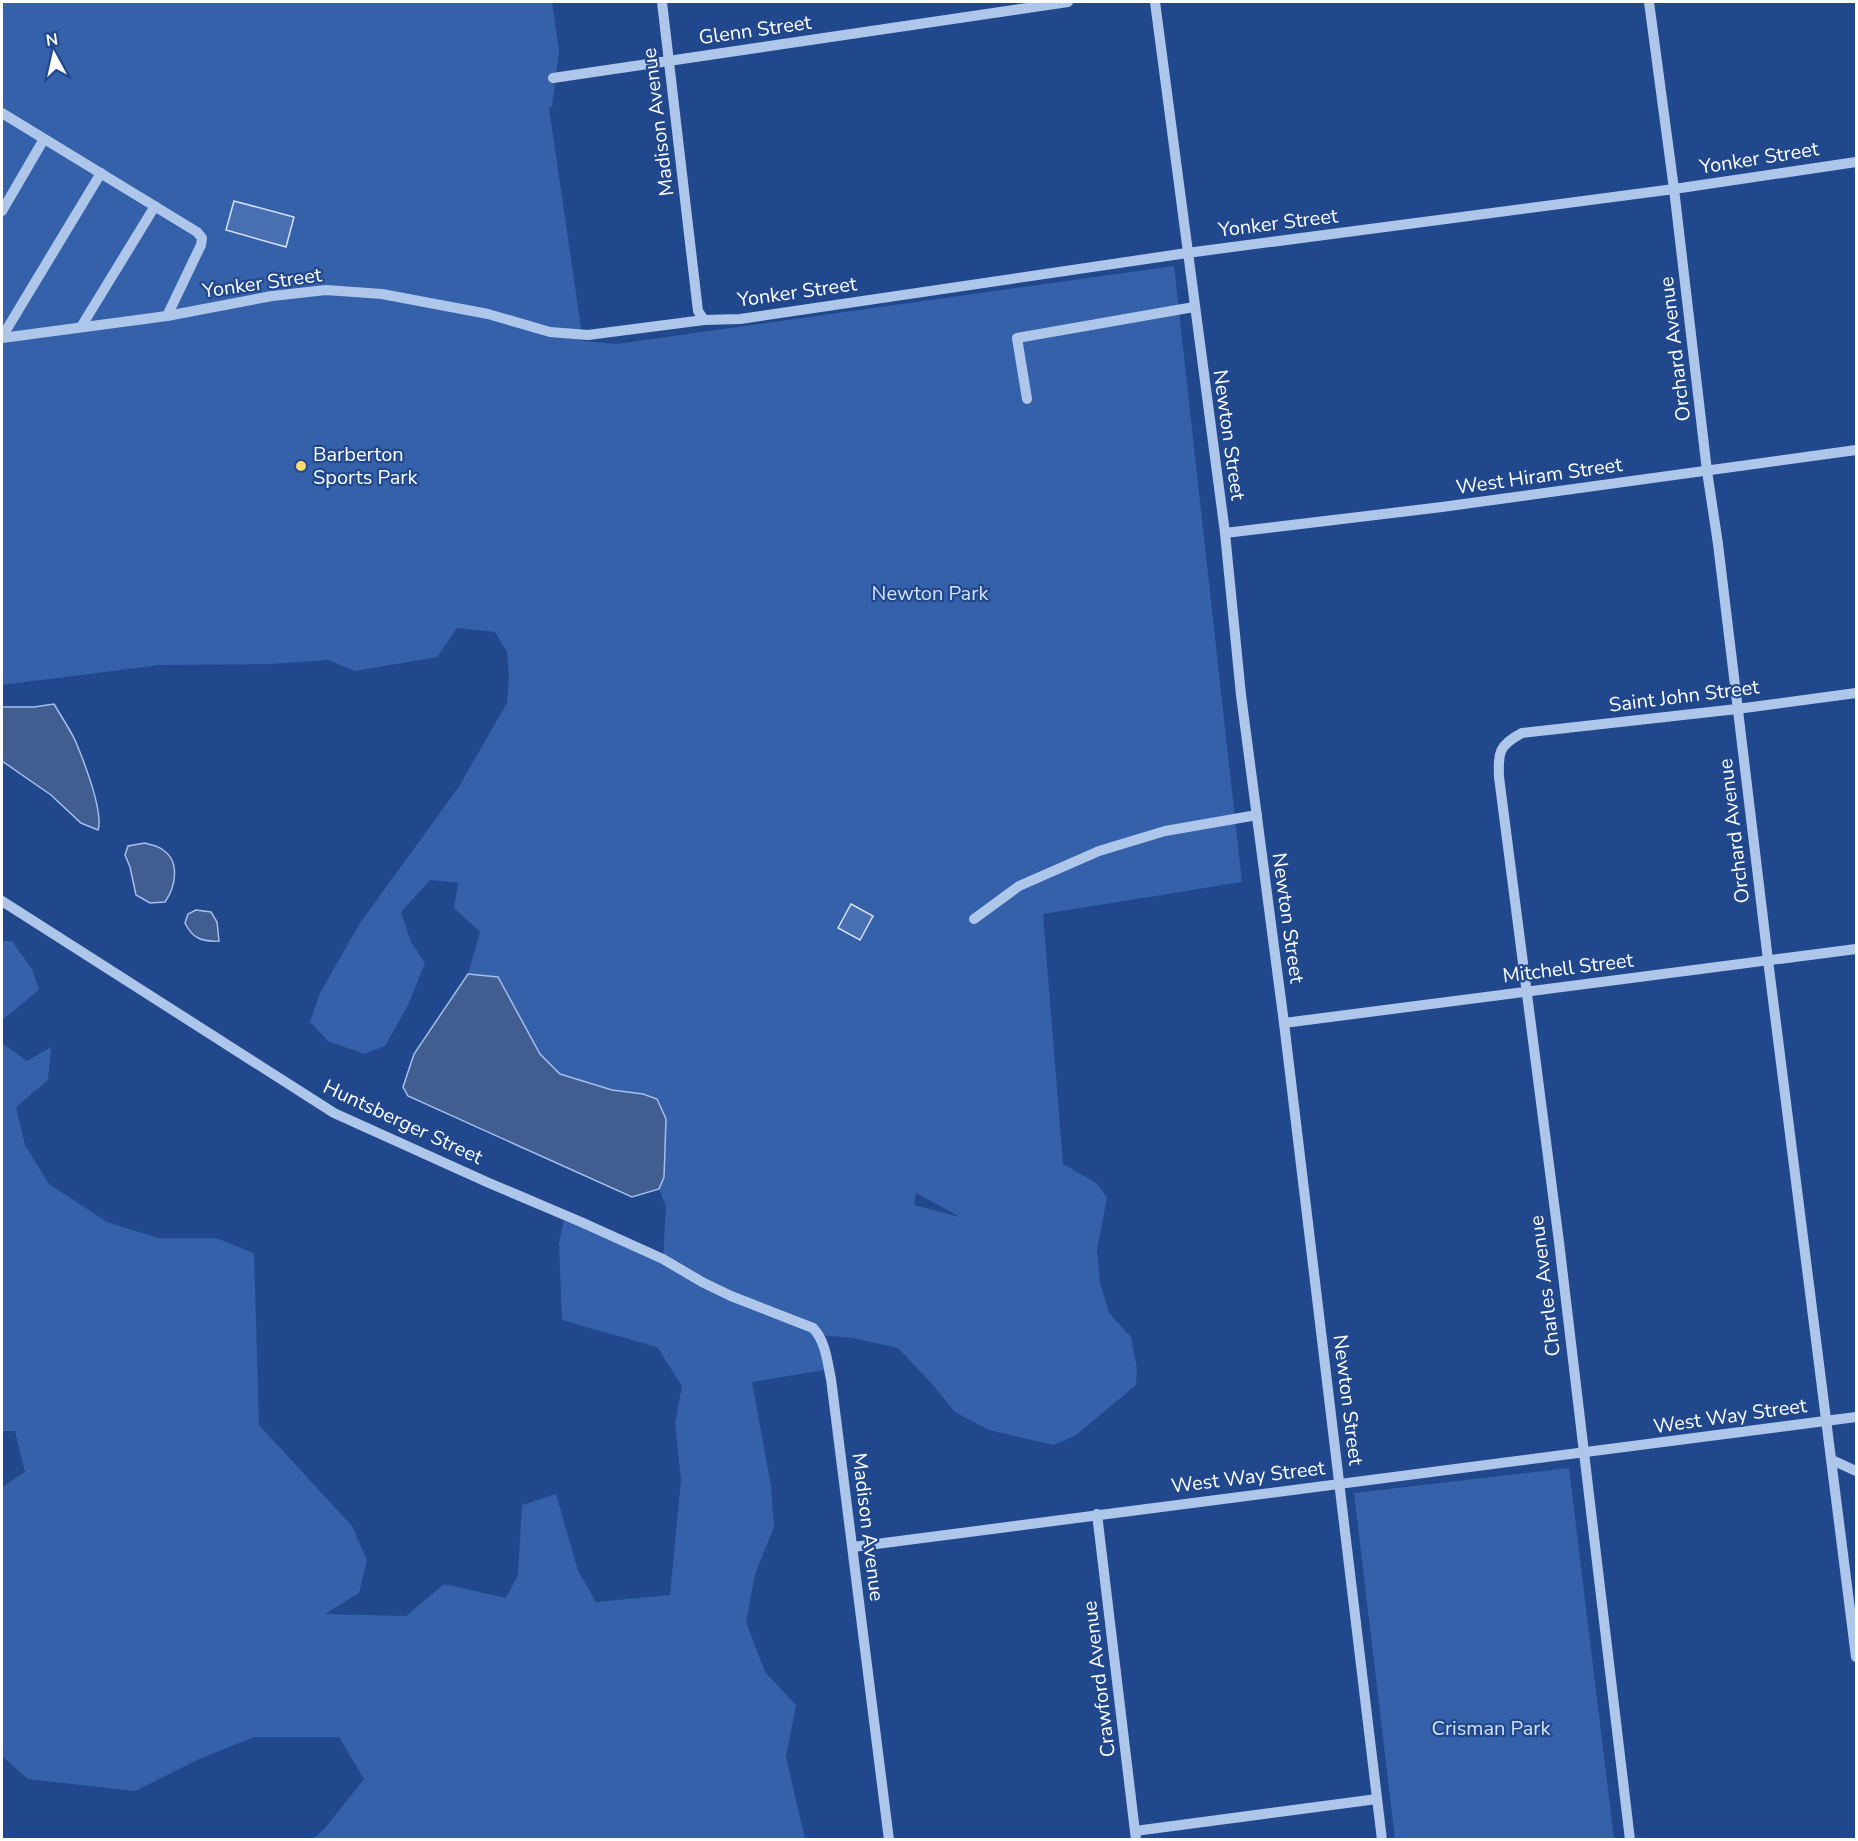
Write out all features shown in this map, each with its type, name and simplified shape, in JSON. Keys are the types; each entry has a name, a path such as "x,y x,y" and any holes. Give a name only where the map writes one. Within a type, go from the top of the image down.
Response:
{"street":[{"name":"Madison Avenue","path":"662,2 698,311 704,320"},
{"name":"Glenn Street","path":"553,78 1068,2"},
{"name":"Newton Street","path":"1155,2 1225,533 1241,696 1284,1023 1382,1839"},
{"name":"Orchard Avenue","path":"1649,2 1857,1657"},
{"path":"2,113 197,232 202,238 201,245 167,316"},
{"path":"2,211 45,139"},
{"name":"Yonker Street","path":"2,337 167,316 272,296 326,290 382,294 488,314 550,332 588,335 704,320 740,319 1187,253 1674,189 1857,162"},
{"path":"2,337 101,173"},
{"path":"81,327 155,206"},
{"path":"1027,399 1017,338 1194,307"},
{"name":"West Hiram Street","path":"1225,533 1442,507 1857,450"},
{"name":"Saint John Street","path":"1516,736 1522,732 1737,709 1857,693"},
{"name":"Charles Avenue","path":"1516,736 1501,749 1498,757 1499,777 1559,1242 1630,1839"},
{"path":"974,919 1019,886 1099,851 1165,831 1257,815"},
{"name":"Huntsberger Street","path":"2,901 334,1113 592,1226 663,1259 715,1288"},
{"name":"Mitchell Street","path":"1284,1023 1857,949"},
{"name":"Madison Avenue","path":"715,1288 813,1328 819,1334 824,1346 831,1379 889,1839"},
{"name":"West Way Street","path":"853,1547 1857,1417"},
{"path":"1832,1460 1857,1471"},
{"name":"Crawford Avenue","path":"1097,1514 1136,1835"},
{"path":"1136,1835 1377,1799"}],"green space":[{"name":"Newton Park","path":"2,2 552,2 559,51 552,106 549,108 583,341 616,344 1174,266 1242,882 1043,914 1063,1164 1096,1183 1107,1197 1097,1251 1100,1282 1109,1313 1131,1337 1137,1369 1136,1385 1075,1436 1053,1445 989,1430 955,1412 898,1348 853,1338 820,1335 829,1369 752,1382 771,1486 774,1527 755,1574 746,1622 765,1672 796,1705 786,1757 805,1839 313,1839 326,1827 364,1779 339,1737 254,1737 199,1759 135,1791 28,1779 2,1756 2,1487 25,1472 15,1431 2,1431 2,1043 27,1061 51,1047 48,1080 16,1107 25,1145 49,1184 107,1222 158,1238 216,1238 254,1253 259,1425 352,1526 367,1560 359,1593 325,1614 406,1616 444,1584 506,1598 518,1575 522,1505 556,1494 578,1571 596,1602 670,1595 681,1480 675,1423 682,1386 657,1347 562,1320 559,1243 565,1215 663,1259 666,1206 659,1189 664,1177 666,1119 657,1099 643,1094 612,1090 560,1074 540,1054 498,977 468,974 480,932 454,908 458,883 430,880 401,912 411,942 425,963 408,1005 385,1046 364,1054 328,1041 310,1022 320,993 360,923 458,788 507,703 509,678 507,652 495,632 457,628 437,657 355,671 328,660 271,664 160,665 2,685","holes":["916,1193 960,1217 914,1205"]},
{"path":"2,941 12,941 32,969 39,990 2,1020"},
{"name":"Crisman Park","path":"1569,1468 1614,1839 1395,1839 1354,1493"}],"shaded area":[{"path":"54,704 75,740 87,772 98,811 98,830 81,823 51,795 2,761 2,707 34,707"},
{"path":"145,843 161,849 169,855 172,861 174,883 165,902 150,903 136,895 125,855 128,846"},
{"path":"196,910 211,912 217,922 219,941 198,938 188,928 185,923 188,914"},
{"path":"468,974 498,977 540,1054 560,1074 612,1090 643,1094 657,1099 666,1119 664,1177 659,1189 632,1197 408,1096 403,1087 414,1054"}],"building":[{"path":"234,201 294,217 286,247 226,230"},
{"path":"851,904 873,916 860,940 838,928"}],"place":[{"name":"Barberton Sports Park","path":"301,466"}]}
